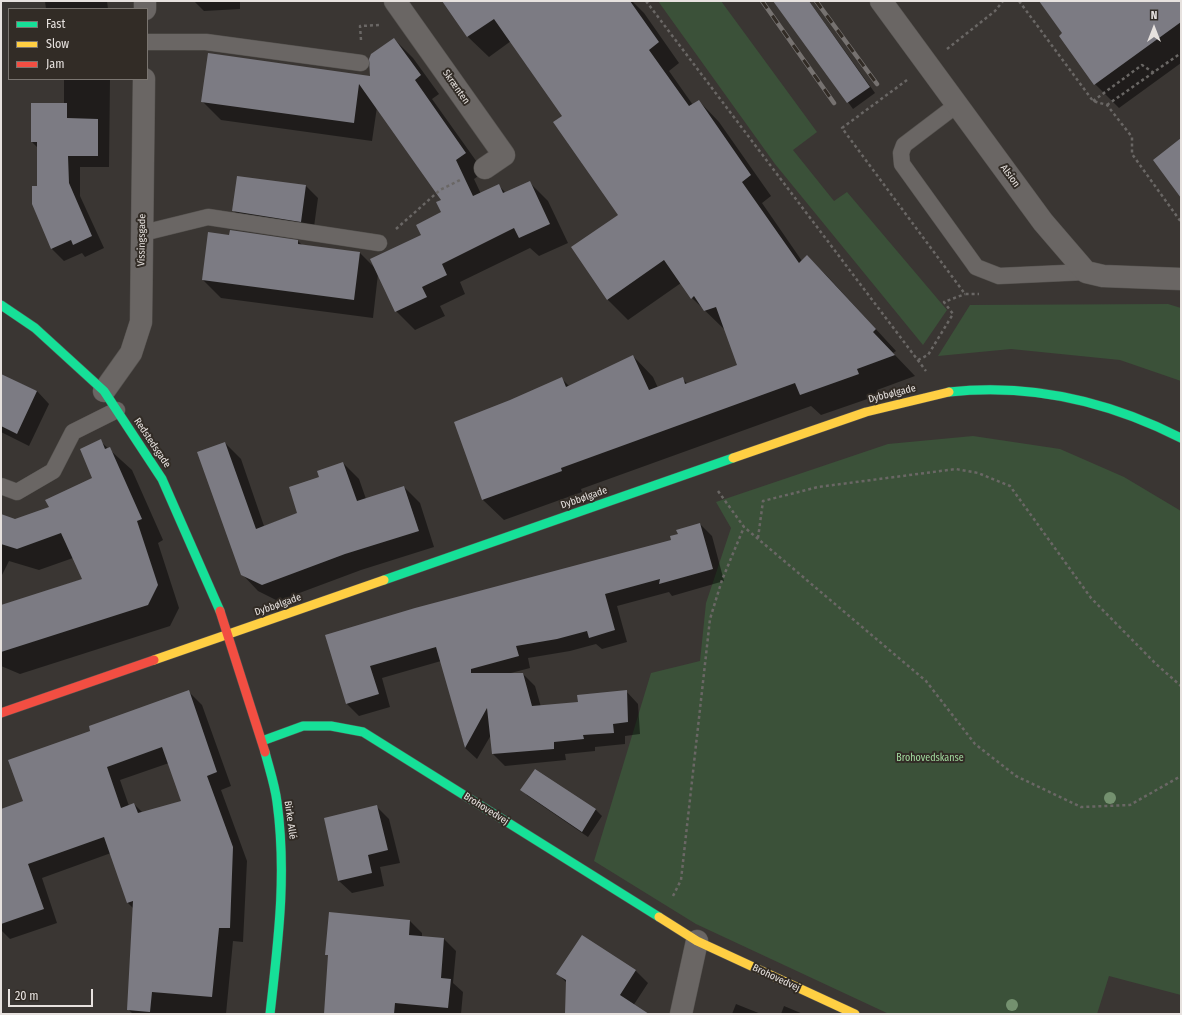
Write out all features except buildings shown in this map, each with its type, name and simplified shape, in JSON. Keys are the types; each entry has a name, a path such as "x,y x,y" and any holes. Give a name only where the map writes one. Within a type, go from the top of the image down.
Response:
{"street":[{"name":"Skrænten","path":"395,1 504,155 485,168"},
{"name":"Alsion","path":"881,1 958,104 1043,222 1086,272"},
{"name":"Vissingsgade","path":"104,391 131,353 141,322 144,80"},
{"path":"1086,272 1102,276 1181,279"},
{"name":"Redstedsgade","path":"1,305 36,328 104,391 162,478 219,607 229,634"},
{"name":"Dybbølgade","path":"1,713 866,412 944,393 998,389 1054,392 1107,405 1158,425 1181,438"},
{"name":"Birke Allé","path":"229,634 262,741 277,800 282,846 282,903 270,1014"},
{"name":"Brohovedvej","path":"262,741 303,726 331,726 363,732 697,941 856,1014"},
{"path":"682,1014 697,941"}],"lane":[{"path":"148,42 206,42 361,63"},
{"path":"958,104 904,144 901,154 902,164 976,267 999,276 1086,272"},
{"path":"142,232 208,216 379,243"},
{"path":"1,486 16,492 53,471 73,432 116,410"}],"path":[{"path":"646,1 944,393"},
{"path":"965,294 842,128 928,64 995,11 1003,1"},
{"path":"1019,1 1093,101 1107,104 1132,138 1132,154 1181,222"},
{"path":"361,63 360,26 410,22"},
{"path":"1107,104 1181,53"},
{"path":"1093,101 1142,65 1154,73"},
{"path":"379,243 440,190 485,168"},
{"path":"918,360 928,355 953,314 944,302 965,294 980,294"},
{"path":"707,467 717,489 744,527 926,681 975,744 1016,776 1081,807 1130,805 1181,776"},
{"path":"758,538 763,501 818,487 956,469 978,473 1010,486 1091,598 1156,664 1181,686"},
{"path":"660,919 681,880 710,619 722,580 744,527"}],"green space":[{"path":"658,1 721,1 817,132 793,150 834,201 847,192 947,310 923,345 775,164"},
{"path":"1168,304 1181,308 1181,381 1120,360 1011,349 938,356 970,305"},
{"name":"Brohovedskanse","path":"973,436 1060,449 1124,477 1181,511 1181,995 1109,976 1097,1014 889,1014 696,924 594,861 651,673 700,661 706,603 731,528 716,502 888,444"}],"railway":[{"path":"762,1 834,103"},
{"path":"816,1 877,84"}],"traffic: fast":[{"path":"1,305 35,328 104,391 162,479 220,611"},
{"path":"949,392 1010,390 1068,398 1125,414 1181,438"},
{"path":"384,580 733,458"},
{"path":"262,741 303,726 331,726 363,732 659,917"},
{"path":"265,752 276,796 280,829 281,856 280,908 270,1014"}],"traffic: slow":[{"path":"733,458 866,412 949,392"},
{"path":"154,660 384,580"},
{"path":"659,917 697,941 855,1014"}],"traffic: jam":[{"path":"220,611 265,752"},
{"path":"1,713 154,660"}]}
